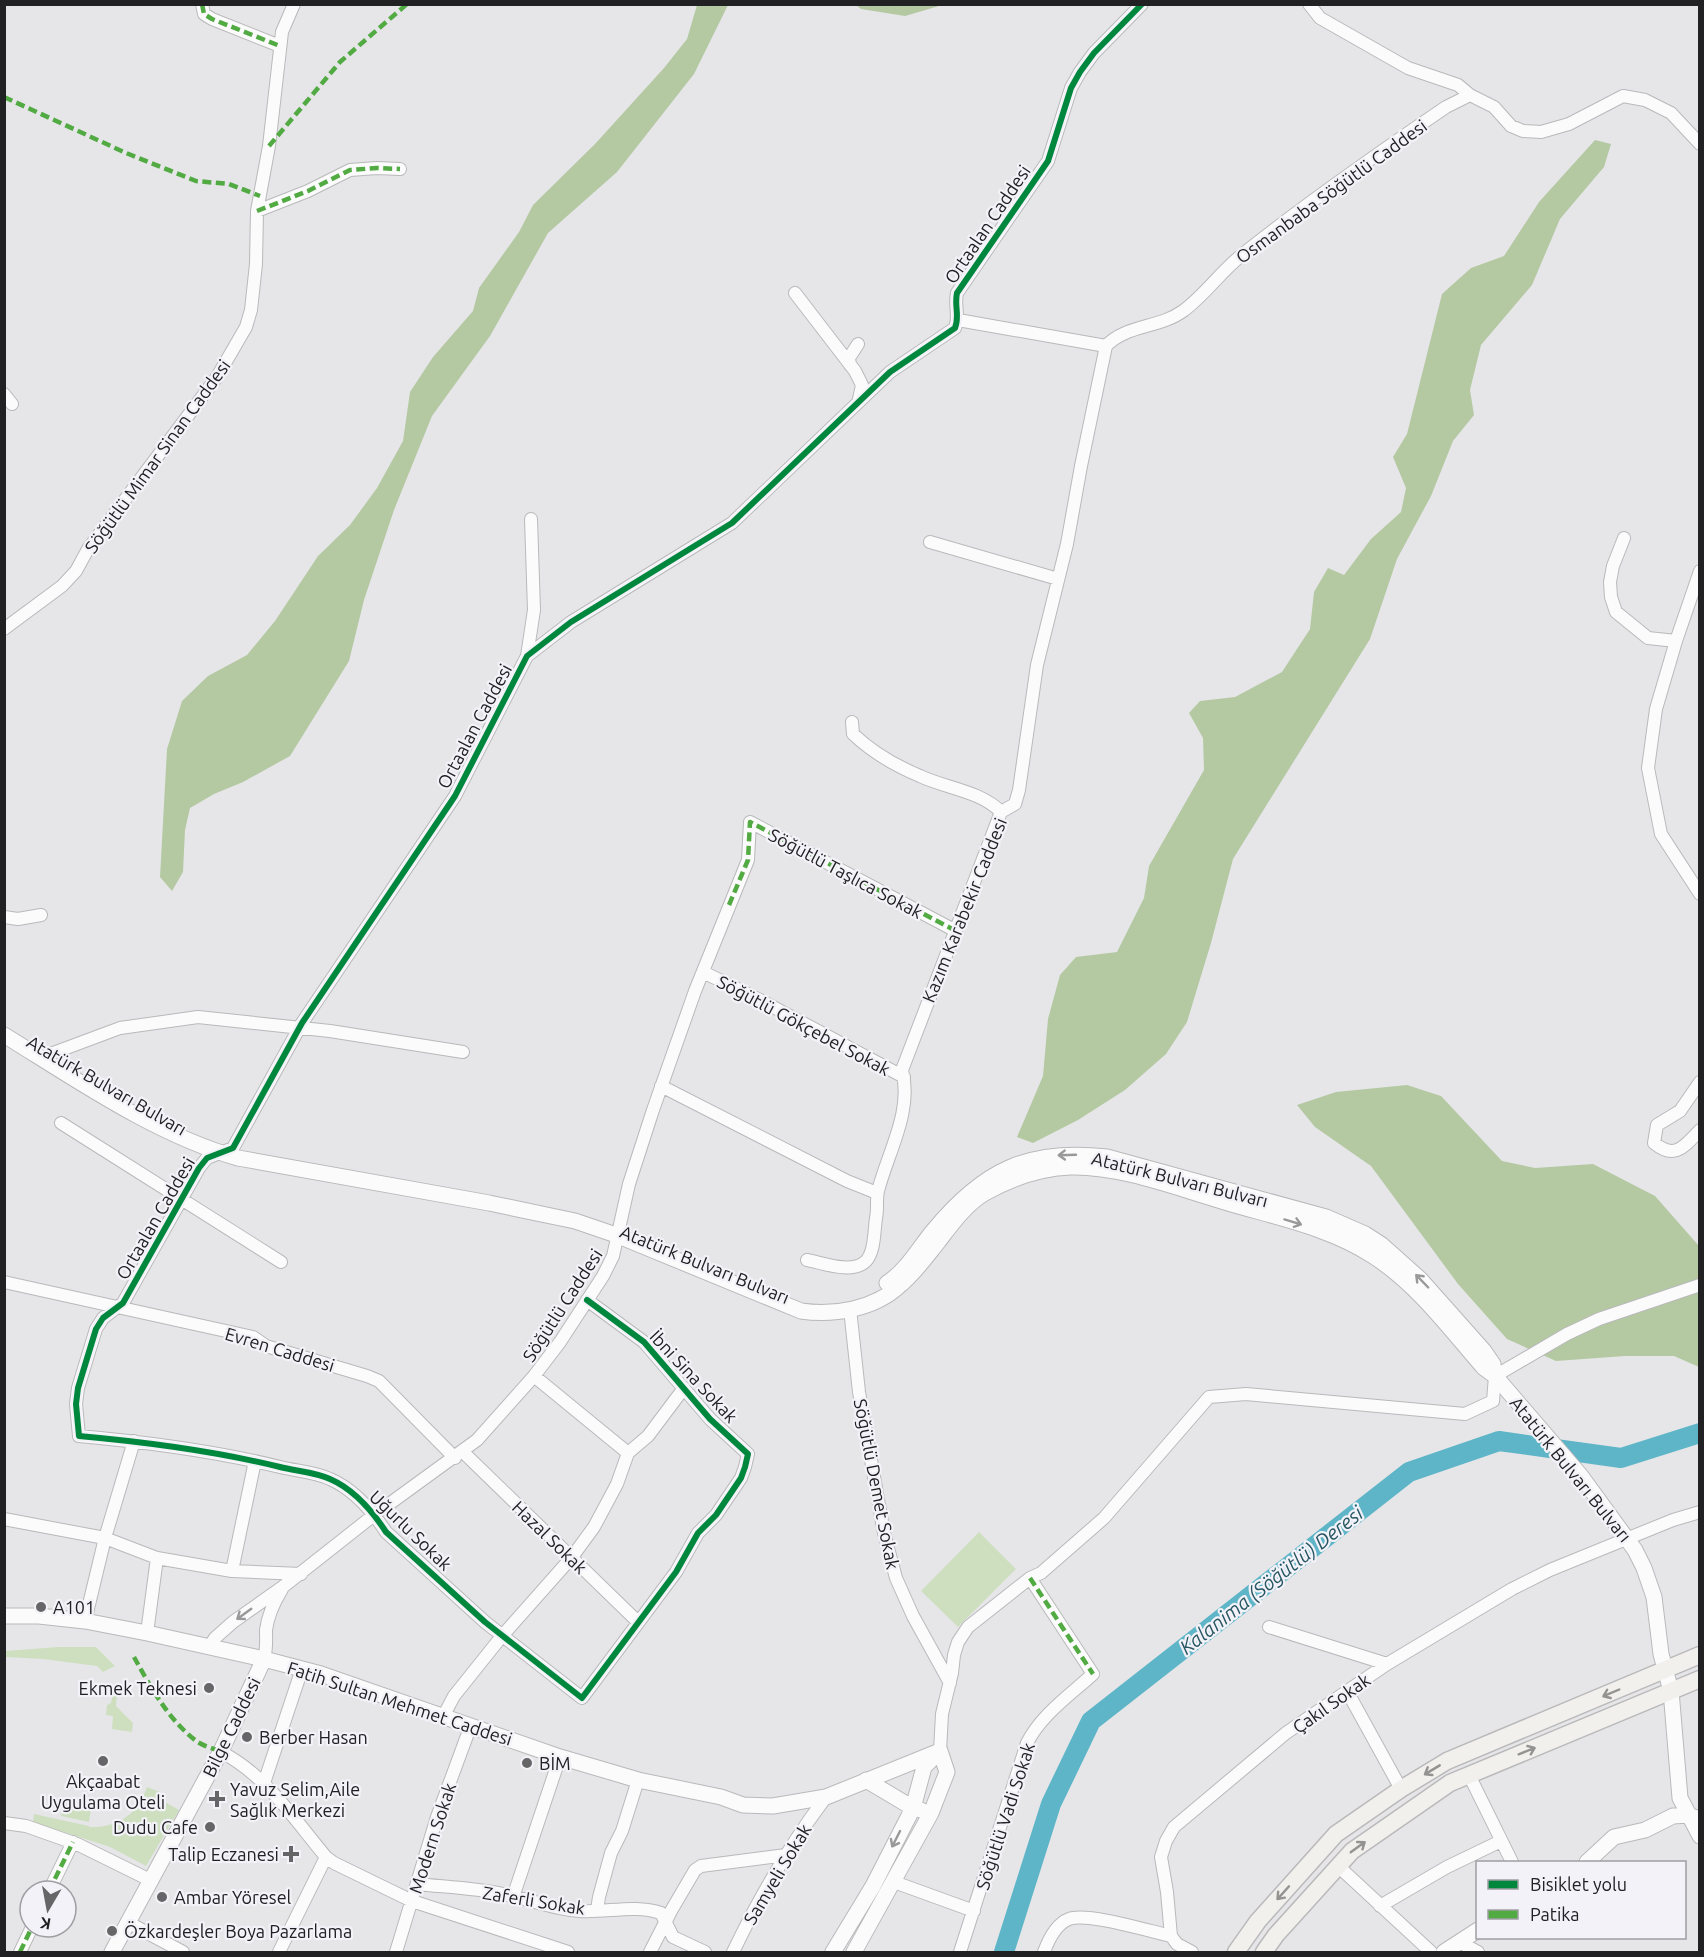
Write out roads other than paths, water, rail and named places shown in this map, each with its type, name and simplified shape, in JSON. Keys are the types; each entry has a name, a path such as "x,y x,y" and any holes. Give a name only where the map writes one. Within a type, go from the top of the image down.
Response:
{"main road":[{"path":"1236,1953 1258,1921 1336,1834 1401,1789 1447,1761 1700,1655"},
{"path":"1263,1953 1276,1935 1352,1851 1450,1783 1700,1679"}],"street":[{"path":"202,4 204,14 212,19 280,46"},
{"name":"Söğütlü Mimar Sinan Caddesi","path":"4,629 62,586 75,571 128,494 217,377 246,327 251,310 256,264 257,211 269,146 282,32 294,4"},
{"name":"Ortaalan Caddesi","path":"79,1436 76,1404 78,1388 96,1329 103,1318 123,1304 199,1168 207,1158 227,1150 299,1028 455,796 527,656 571,622 732,523 859,399 890,372 956,328 957,293 1048,160 1071,88 1080,72 1094,53 1142,4"},
{"path":"1309,4 1320,18 1408,68 1458,85 1470,95 1494,107 1511,126 1523,131 1541,132 1569,124 1623,96 1646,100 1671,113 1700,144"},
{"name":"Osmanbaba Söğütlü Caddesi","path":"1106,346 1114,338 1174,318 1240,256 1315,198 1446,107 1470,95"},
{"path":"257,211 308,191 350,170 400,169"},
{"path":"795,293 850,365 862,385 859,399"},
{"path":"958,320 1106,346"},
{"path":"850,365 849,358 858,344"},
{"name":"Kazım Karabekir Caddesi","path":"807,1260 854,1267 864,1263 870,1256 878,1209 878,1193 901,1120 904,1077 902,1070 1001,812 1015,804 1019,790 1037,665 1058,579 1106,346"},
{"path":"527,656 534,610 531,519"},
{"path":"1624,538 1613,566 1610,582 1611,597 1616,612 1648,638 1676,641"},
{"path":"930,542 1058,579"},
{"path":"1700,571 1656,709 1648,768 1661,834 1700,894"},
{"path":"852,722 853,734 868,748 919,776 981,799 1001,812"},
{"name":"Söğütlü Taşlıca Sokak","path":"729,905 748,860 750,822 956,931"},
{"name":"Söğütlü Caddesi","path":"209,1647 215,1638 233,1622 285,1586 374,1515 459,1455 483,1435 560,1342 613,1256 629,1184 661,1086 729,905"},
{"path":"4,917 18,919 41,915"},
{"name":"Söğütlü Gökçebel Sokak","path":"704,972 904,1077"},
{"path":"52,1053 120,1028 198,1017 299,1028 463,1052"},
{"name":"Atatürk Bulvarı Bulvarı","path":"4,1024 155,1116 227,1150 238,1158 552,1215 618,1232 795,1301 825,1305 838,1304 876,1290 891,1281 967,1194 1006,1169 1042,1157 1075,1155 1107,1157 1326,1217 1365,1234 1382,1245 1420,1279 1493,1364 1496,1376"},
{"name":"Atatürk Bulvarı Bulvarı","path":"4,1035 155,1126 193,1143 227,1150"},
{"path":"1700,1082 1680,1111 1657,1125 1654,1143 1664,1151 1670,1152 1686,1144 1700,1130"},
{"path":"661,1086 836,1175 878,1193"},
{"path":"60,1123 281,1262"},
{"name":"Atatürk Bulvarı Bulvarı","path":"618,1232 801,1311 831,1313 883,1297 898,1288 959,1216 984,1194 1031,1174 1052,1169 1089,1167 1129,1175 1302,1225 1356,1246 1395,1272 1484,1368 1496,1376 1581,1476 1627,1539 1644,1568 1652,1589 1661,1654 1671,1691 1678,1789 1680,1798 1694,1816 1700,1836"},
{"name":"Evren Caddesi","path":"4,1282 253,1337 266,1346 367,1376 387,1388 459,1455"},
{"path":"854,1953 931,1812 947,1772 940,1751 942,1714 958,1642 968,1627 1030,1578 1041,1573 1104,1518 1209,1397 1246,1394 1464,1414 1493,1401 1496,1376 1567,1334 1599,1319 1700,1286"},
{"name":"İbni Sina Sokak","path":"587,1300 644,1342 710,1419 748,1454 745,1467 736,1485 716,1515 699,1533 676,1572 638,1622"},
{"name":"Söğütlü Demet Sokak","path":"850,1309 859,1392 887,1544 896,1578 913,1616 950,1683"},
{"path":"534,1376 628,1453"},
{"path":"444,1715 454,1696 502,1636 572,1557 594,1527 617,1485 628,1453 648,1436 684,1388"},
{"name":"Uğurlu Sokak","path":"79,1436 134,1441 255,1461 330,1479 351,1493 374,1515 386,1532 502,1636 582,1698 638,1622"},
{"path":"85,1622 105,1538 134,1441"},
{"name":"Hazal Sokak","path":"459,1455 572,1557 638,1622"},
{"path":"232,1571 255,1461"},
{"name":"Çakıl Sokak","path":"1170,1936 1167,1892 1161,1857 1174,1827 1286,1733 1387,1664 1512,1590 1550,1570 1673,1520 1700,1512"},
{"path":"4,1519 105,1538 157,1558 232,1571 301,1574"},
{"path":"147,1633 157,1558"},
{"name":"Söğütlü Vadi Sokak","path":"960,1953 1027,1743 1033,1731 1047,1716 1093,1674 1030,1578"},
{"path":"264,1659 267,1650 268,1619 272,1606 285,1586"},
{"name":"Fatih Sultan Mehmet Caddesi","path":"4,1616 39,1616 85,1622 264,1659 444,1715 560,1757 638,1780 722,1797 743,1805 774,1806 826,1797 940,1751"},
{"path":"1269,1627 1387,1664"},
{"name":"Bilge Caddesi","path":"112,1953 220,1752 264,1659"},
{"path":"264,1783 302,1669"},
{"path":"1347,1691 1401,1789"},
{"name":"Modern Sokak","path":"396,1953 445,1795 471,1725"},
{"path":"833,1953 873,1886 913,1808 924,1767 940,1751"},
{"path":"220,1752 247,1767 264,1783 326,1857 340,1866 390,1888 412,1901 553,1950 568,1953"},
{"path":"513,1897 560,1757"},
{"path":"1469,1775 1493,1820 1511,1861"},
{"path":"597,1910 611,1853 622,1831 638,1780"},
{"path":"866,1780 913,1808 931,1812"},
{"name":"Samyeli Sokak","path":"733,1953 759,1898 801,1830 826,1797"},
{"path":"1589,1861 1614,1838 1645,1830 1672,1816 1694,1816"},
{"path":"6,1827 26,1826 72,1842 152,1881"},
{"path":"1380,1906 1447,1867 1501,1841"},
{"path":"55,1879 72,1842"},
{"path":"650,1953 688,1879 695,1870 701,1866 786,1855"},
{"path":"279,1953 326,1857"},
{"path":"1338,1866 1431,1953"},
{"path":"894,1882 974,1911"},
{"name":"Zaferli Sokak","path":"417,1884 503,1894 535,1904 579,1911 618,1908 650,1909 661,1913 673,1937 705,1953"},
{"path":"1044,1953 1060,1924 1070,1918 1101,1920 1170,1936 1177,1944 1192,1953"},
{"path":"129,1923 183,1953"},
{"path":"1444,1953 1476,1931"},
{"path":"20,1953 26,1939"},
{"path":"1459,1942 1478,1953"}],"waterway":[{"name":"Kalanima (Söğütlü) Deresi","path":"1004,1952 1051,1804 1091,1721 1409,1472 1499,1441 1621,1458 1700,1433"}],"place":[{"name":"A101","path":"41,1607"},
{"name":"Ekmek Teknesi","path":"209,1688"},
{"name":"Berber Hasan","path":"247,1737"},
{"name":"Akçaabat Uygulama Oteli","path":"103,1761"},
{"name":"BİM","path":"527,1763"},
{"name":"Yavuz Selim,Aile Sağlık Merkezi","path":"217,1799"},
{"name":"Dudu Cafe","path":"210,1827"},
{"name":"Talip Eczanesi","path":"291,1854"},
{"name":"Ambar Yöresel","path":"162,1897"},
{"name":"Özkardeşler Boya Pazarlama","path":"112,1931"}]}
